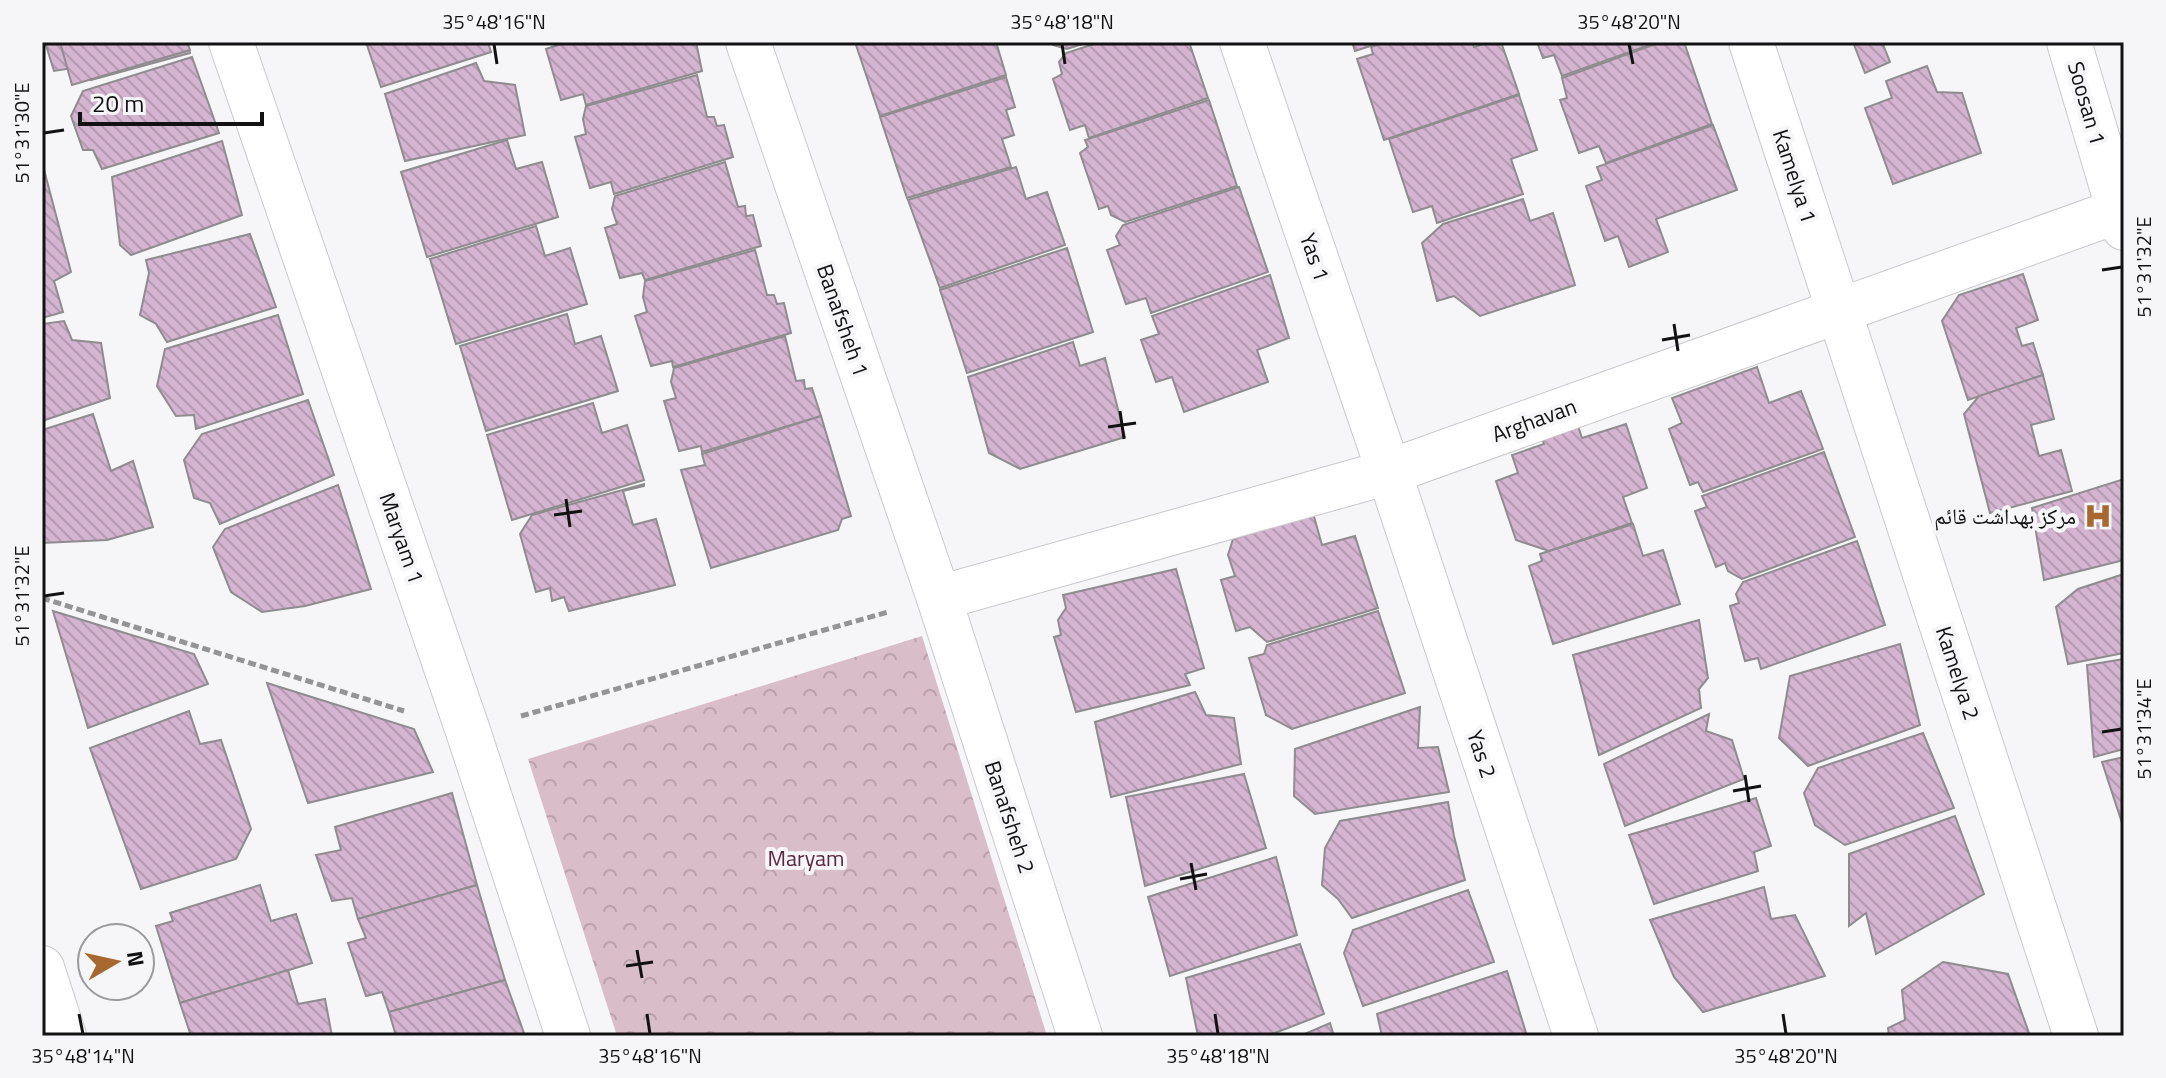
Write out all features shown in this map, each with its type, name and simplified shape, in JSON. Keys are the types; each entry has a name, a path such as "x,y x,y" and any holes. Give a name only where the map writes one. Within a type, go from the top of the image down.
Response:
{"street":[{"name":"Maryam 1","path":"231,42 468,731 568,1036"},
{"name":"Banafsheh 1","path":"748,42 939,598"},
{"name":"Yas 1","path":"1242,42 1389,472"},
{"name":"Kamelya 1","path":"1751,42 1840,311"},
{"name":"Soosan 1","path":"2069,42 2121,220"},
{"name":"Arghavan","path":"939,598 1389,472 1840,311 2121,220"},
{"name":"Kamelya 2","path":"1840,311 2076,1036"},
{"name":"Yas 2","path":"1389,472 1576,1036"},
{"name":"Banafsheh 2","path":"939,598 1080,1036"},
{"path":"42,968 64,1036"}],"path":[{"path":"42,598 468,731 939,598"}],"green space":[{"name":"Maryam","path":"922,636 1047,1036 617,1036 528,759"}],"building":[{"path":"45,42 187,42 190,53 91,80 86,66 54,71"},
{"path":"60,42 187,42 190,50 72,85"},
{"path":"366,42 488,42 491,52 381,87"},
{"path":"557,42 696,42 702,71 586,105 583,94 561,100 546,49 558,45"},
{"path":"855,42 996,42 1006,75 880,116"},
{"path":"1053,42 1089,42 1067,49 1053,45"},
{"path":"1100,42 1189,42 1208,98 1089,138 1085,125 1070,130 1053,79 1062,74 1059,62 1066,53"},
{"path":"1352,42 1383,42 1355,51"},
{"path":"1386,42 1472,42 1474,47 1501,42 1519,94 1384,140 1357,59 1373,54 1371,47"},
{"path":"1537,42 1658,42 1562,76 1554,55 1543,58"},
{"path":"1661,42 1684,42 1712,124 1606,163 1599,146 1579,153 1560,100 1567,98 1562,78"},
{"path":"1853,42 1882,42 1890,62 1865,73"},
{"path":"192,57 219,133 102,169 93,150 83,150 71,116 83,91"},
{"path":"476,63 484,81 515,85 525,135 405,161 385,94"},
{"path":"1927,66 1937,92 1962,93 1981,153 1893,184 1865,108 1892,98 1886,81"},
{"path":"697,75 707,117 714,117 717,126 724,125 733,157 614,194 611,182 590,188 575,137 586,134 583,119 586,106"},
{"path":"1006,77 1015,107 1006,110 1014,135 1002,139 1011,167 907,198 880,117"},
{"path":"1519,95 1537,150 1511,159 1523,194 1437,223 1432,206 1413,212 1389,139"},
{"path":"1209,100 1237,186 1125,222 1111,215 1108,206 1099,209 1080,153 1088,147 1085,140"},
{"path":"1713,125 1737,190 1656,219 1668,252 1629,267 1618,236 1605,241 1586,186 1602,180 1597,167"},
{"path":"507,140 516,169 542,162 558,217 427,257 401,172"},
{"path":"222,141 242,215 131,255 120,245 112,177"},
{"path":"42,162 71,272 54,281 63,312 42,318"},
{"path":"725,162 738,207 745,206 746,216 753,215 761,246 645,280 642,273 620,278 605,228 617,224 612,209 615,196"},
{"path":"1016,167 1026,199 1047,192 1065,245 940,288 908,200"},
{"path":"1239,187 1268,272 1151,313 1146,298 1126,304 1107,250 1120,245 1116,236 1123,225"},
{"path":"1523,199 1530,221 1553,213 1575,285 1480,316 1454,296 1437,301 1422,243 1443,224"},
{"path":"536,226 545,256 570,248 587,304 456,344 430,259"},
{"path":"250,234 276,307 167,342 156,324 140,315 149,273 146,260"},
{"path":"1067,248 1093,332 967,373 940,290"},
{"path":"755,250 767,295 774,295 777,304 784,303 791,333 673,367 672,361 651,366 635,316 647,312 643,297 645,281"},
{"path":"2023,274 2038,320 2016,328 2022,346 2033,343 2043,375 1968,400 1942,321 1959,295"},
{"path":"1270,275 1289,338 1257,350 1268,382 1184,412 1172,377 1156,382 1141,340 1159,334 1152,316"},
{"path":"567,314 575,344 601,336 618,391 486,431 460,346"},
{"path":"278,315 303,394 196,429 194,415 176,416 157,386 165,349"},
{"path":"64,321 72,340 101,343 110,398 42,421 42,324"},
{"path":"785,336 796,381 804,380 805,389 812,388 821,416 702,452 701,446 679,451 664,401 676,398 671,382 674,368"},
{"path":"1073,342 1080,366 1105,358 1125,437 1020,469 989,453 968,377"},
{"path":"1757,367 1769,403 1801,391 1823,449 1703,492 1698,482 1690,485 1669,429 1682,423 1672,398"},
{"path":"2043,375 2054,419 2031,425 2039,456 2061,450 2072,491 1990,513 1964,414 1979,396"},
{"path":"308,400 334,475 220,524 210,503 194,498 184,460 202,434"},
{"path":"593,403 602,433 627,425 644,480 512,520 487,435"},
{"path":"93,414 111,471 133,461 153,527 107,540 42,543 42,430"},
{"path":"821,416 851,516 842,519 838,530 711,568 681,470 705,465 702,454"},
{"path":"1626,424 1647,488 1623,497 1632,523 1549,551 1516,540 1496,481 1518,473 1512,455 1544,444 1542,439 1578,426 1582,438"},
{"path":"1824,452 1855,537 1742,579 1728,571 1725,563 1716,567 1695,511 1707,507 1702,496"},
{"path":"2124,479 2124,560 2044,580 2032,508"},
{"path":"644,484 623,491 633,525 656,519 675,585 569,611 564,597 552,601 550,588 536,592 520,534 532,515"},
{"path":"338,485 371,589 305,606 262,612 231,592 213,547 225,529"},
{"path":"1313,513 1322,545 1355,536 1378,608 1267,642 1250,627 1236,631 1221,580 1235,576 1228,555 1233,539"},
{"path":"1633,524 1643,556 1663,550 1680,604 1553,644 1529,566 1542,561 1540,554"},
{"path":"1857,541 1885,625 1761,669 1758,658 1745,661 1730,606 1739,603 1736,594 1743,582"},
{"path":"1176,569 1204,668 1185,674 1190,685 1076,712 1054,637 1061,635 1058,620 1066,608 1063,595"},
{"path":"2124,574 2124,653 2068,664 2056,607 2078,589"},
{"path":"53,611 194,654 208,684 88,728"},
{"path":"1378,611 1405,693 1292,729 1266,715 1249,658 1264,654 1267,645"},
{"path":"1699,620 1708,678 1699,689 1701,708 1599,755 1573,655"},
{"path":"1900,644 1920,725 1808,766 1779,738 1790,676"},
{"path":"2124,659 2124,749 2094,757 2087,665"},
{"path":"267,683 414,729 433,772 308,803"},
{"path":"1195,692 1206,715 1234,718 1241,764 1111,797 1095,722"},
{"path":"1420,707 1418,748 1438,747 1449,792 1315,814 1294,796 1295,749"},
{"path":"189,711 200,744 221,740 251,829 236,859 141,889 90,748"},
{"path":"1709,714 1706,731 1732,740 1744,779 1625,826 1604,764"},
{"path":"1923,733 1954,808 1845,845 1815,825 1804,793 1818,768"},
{"path":"2124,757 2124,829 2102,762"},
{"path":"1244,774 1266,848 1145,886 1126,797"},
{"path":"452,793 477,885 358,919 352,898 332,901 316,855 341,850 335,827"},
{"path":"1756,798 1771,846 1754,852 1758,871 1654,904 1629,835"},
{"path":"1448,802 1465,880 1352,918 1338,899 1322,885 1325,848 1340,821"},
{"path":"1955,816 1984,894 1876,954 1866,913 1849,926 1849,854"},
{"path":"1276,857 1297,935 1170,976 1148,897"},
{"path":"260,885 271,921 296,914 312,963 180,1003 156,926 173,921 170,913"},
{"path":"477,885 505,980 389,1012 382,992 366,996 348,943 366,938 358,919"},
{"path":"1764,887 1771,919 1795,915 1825,976 1703,1012 1674,977 1650,920"},
{"path":"1468,890 1494,962 1363,1006 1344,953 1353,930"},
{"path":"1300,944 1324,1014 1267,1036 1198,1036 1186,978"},
{"path":"1943,962 2008,974 2030,1036 1889,1036 1888,1028 1905,1020 1902,990"},
{"path":"288,970 298,1004 325,999 332,1036 191,1036 180,1003"},
{"path":"1507,971 1527,1036 1382,1036 1377,1014"},
{"path":"505,980 525,1036 396,1036 389,1012"},
{"path":"1330,1023 1334,1036 1300,1036"}],"place":[{"name":"مرکز بهداشت قائم","path":"2098,516"}]}
